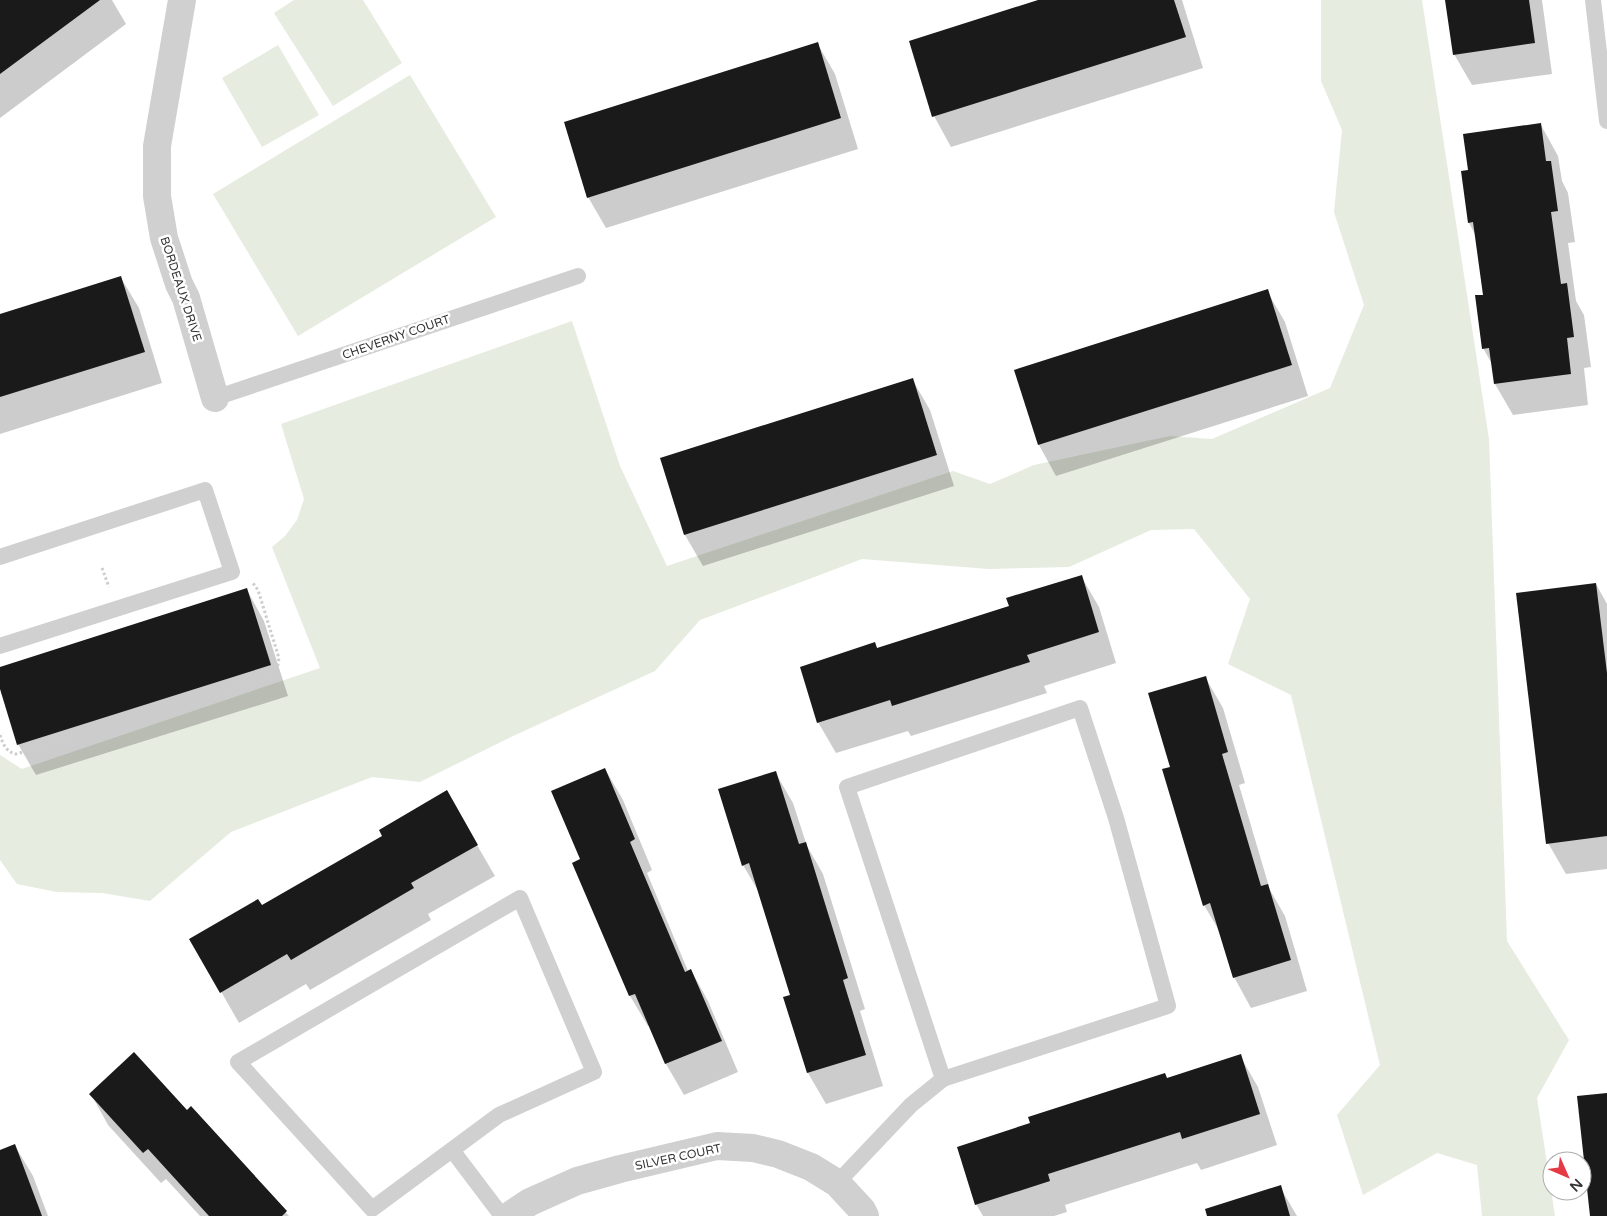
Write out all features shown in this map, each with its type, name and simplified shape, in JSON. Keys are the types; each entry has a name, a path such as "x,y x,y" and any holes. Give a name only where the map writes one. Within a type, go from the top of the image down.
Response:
{"street":[{"name":"BORDEAUX DRIVE","path":"182,0 157,146 157,196 164,238 179,284 186,298 215,398"},
{"name":"SILVER COURT","path":"509,1216 530,1202 577,1181 717,1146 753,1148 778,1154 811,1167 837,1183 862,1210 865,1216"}],"lane":[{"path":"1593,0 1607,121"},
{"name":"CHEVERNY COURT","path":"215,398 578,276"},
{"path":"0,557 205,490 232,572 0,646"},
{"path":"837,1183 912,1106 943,1079 1168,1006 1116,818 1080,708 847,787 943,1079"},
{"path":"520,898 594,1072 499,1115 452,1150 372,1209 238,1062 520,898"},
{"path":"452,1150 502,1216"}],"path":[{"path":"224,690 268,677 277,668 279,662 258,590 243,570 229,564"},
{"path":"0,735 4,746 16,754 72,738"}],"shaded area":[{"path":"294,0 363,0 402,63 333,106 274,13"},
{"path":"1321,0 1422,0 1489,439 1507,941 1569,1040 1537,1098 1545,1151 1542,1151 1542,1201 1553,1201 1555,1216 1482,1216 1477,1165 1437,1153 1363,1195 1337,1115 1380,1065 1291,695 1228,664 1250,599 1194,529 1151,530 1069,567 989,569 862,559 700,620 655,671 511,737 420,782 372,777 231,832 150,901 102,893 57,892 17,884 0,860 0,755 22,769 320,668 272,547 285,536 297,520 304,499 281,424 572,321 620,466 667,566 953,471 990,484 1034,465 1170,436 1212,439 1330,388 1364,305 1334,212 1342,130 1321,81"},
{"path":"278,45 319,115 262,147 222,78"},
{"path":"410,75 496,217 298,336 213,194"}],"building":[{"path":"0,0 100,0 0,74"},
{"path":"1038,0 1174,0 1186,37 932,117 909,41"},
{"path":"1445,0 1529,0 1535,43 1453,55"},
{"path":"818,42 841,118 587,198 564,122"},
{"path":"1541,123 1546,161 1551,161 1558,211 1551,212 1561,284 1567,283 1574,337 1567,338 1571,374 1494,384 1489,348 1482,349 1475,295 1483,295 1473,222 1468,223 1461,171 1468,170 1463,134"},
{"path":"121,276 145,352 0,397 0,314"},
{"path":"1268,289 1292,365 1038,445 1014,370"},
{"path":"913,378 937,455 684,535 660,458"},
{"path":"1082,575 1099,632 1027,655 1030,662 892,706 890,700 817,723 800,667 875,642 877,648 1009,606 1006,598"},
{"path":"1596,583 1607,673 1607,836 1546,844 1516,593"},
{"path":"247,588 271,665 17,745 0,689 0,667"},
{"path":"1206,676 1228,752 1222,754 1261,886 1268,884 1291,960 1233,978 1210,903 1203,906 1162,769 1170,767 1148,693"},
{"path":"605,768 635,839 630,842 685,972 691,969 722,1041 665,1064 635,994 629,996 572,863 580,859 551,791"},
{"path":"776,771 799,844 806,842 848,978 843,980 866,1055 807,1073 783,997 790,995 749,863 742,866 718,789"},
{"path":"447,790 478,845 411,883 414,888 291,960 287,954 220,993 189,939 258,899 262,905 382,836 379,830"},
{"path":"134,1052 187,1110 191,1106 287,1211 282,1216 209,1216 148,1149 143,1153 89,1094"},
{"path":"1241,1054 1260,1114 1182,1139 1180,1132 1048,1174 1050,1181 975,1205 957,1147 1030,1123 1028,1117 1165,1073 1167,1078"},
{"path":"1607,1093 1607,1216 1590,1216 1588,1201 1592,1201 1592,1151 1583,1151 1577,1096"},
{"path":"15,1144 42,1216 0,1216 0,1150"},
{"path":"1281,1185 1290,1216 1207,1216 1205,1209"}]}
